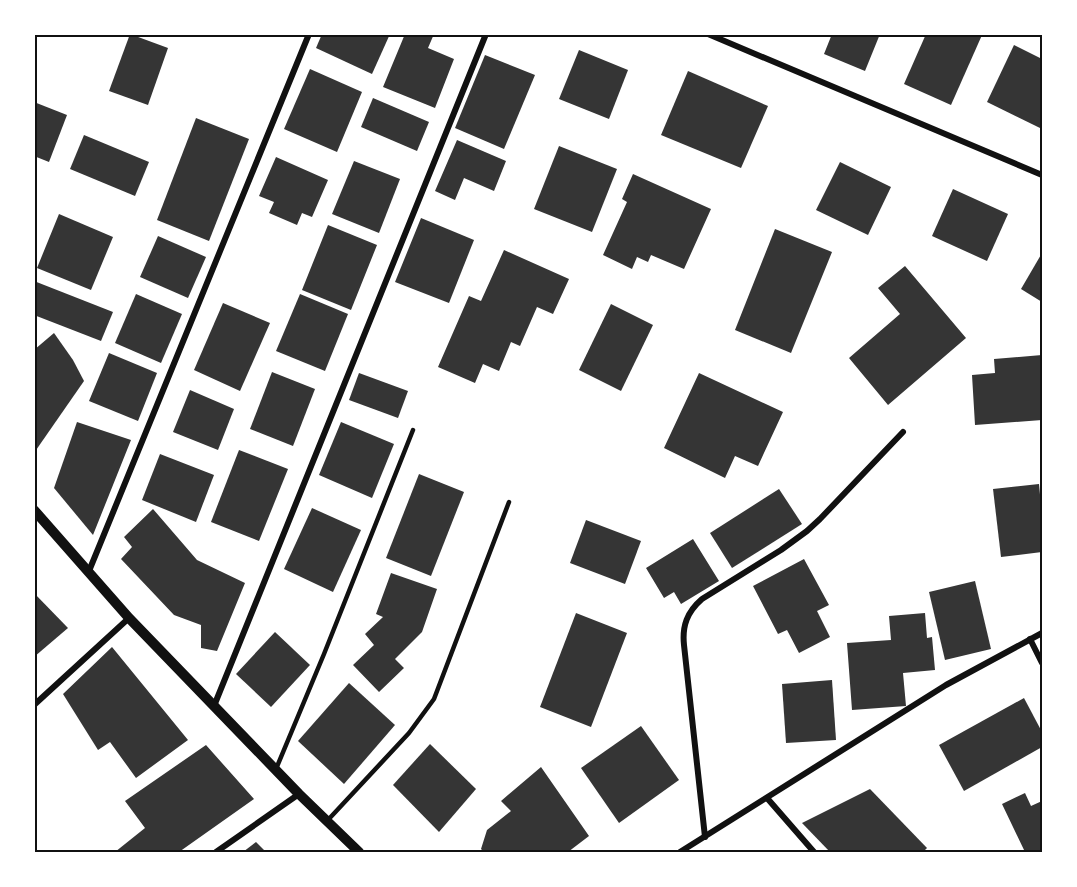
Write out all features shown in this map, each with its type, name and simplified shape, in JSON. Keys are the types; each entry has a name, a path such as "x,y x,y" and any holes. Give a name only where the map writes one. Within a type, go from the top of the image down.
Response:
{"street":[{"path":"88,571 309,34"},
{"path":"214,706 486,34"},
{"path":"708,34 1042,175"},
{"path":"705,837 684,645 685,620 702,599 781,550 820,519 903,432"},
{"path":"34,510 129,618 299,794 359,852"},
{"path":"34,705 129,618"},
{"path":"680,852 946,685 1042,633"},
{"path":"1030,639 1042,663"},
{"path":"216,852 299,794"},
{"path":"767,798 814,852"}],"lane":[{"path":"276,769 413,430"},
{"path":"327,821 410,733 434,699 509,502"}],"building":[{"path":"130,34 168,48 148,105 109,91"},
{"path":"322,34 390,34 372,74 316,48"},
{"path":"405,34 434,34 428,48 454,59 435,108 383,87"},
{"path":"832,34 880,34 865,71 824,54"},
{"path":"926,34 982,35 951,105 904,84"},
{"path":"1014,45 1042,59 1042,123 1040,128 987,102"},
{"path":"579,50 628,70 609,119 559,99"},
{"path":"485,55 535,75 504,149 455,128"},
{"path":"310,69 362,92 337,152 284,129"},
{"path":"688,71 768,106 741,168 661,135"},
{"path":"373,98 429,122 417,151 361,127"},
{"path":"34,102 67,115 49,162 34,156"},
{"path":"196,118 249,139 209,241 157,220"},
{"path":"84,135 149,162 135,196 70,169"},
{"path":"457,140 506,161 494,191 464,178 455,200 435,191"},
{"path":"559,146 617,169 592,232 534,209"},
{"path":"276,157 328,180 312,217 302,213 297,225 269,213 274,202 259,196"},
{"path":"354,161 400,179 379,233 332,214"},
{"path":"840,162 891,187 868,235 816,210"},
{"path":"633,174 711,209 684,269 651,255 648,262 637,257 632,269 603,255 627,202 622,199"},
{"path":"953,189 1008,214 987,261 932,236"},
{"path":"59,214 113,237 91,290 37,268"},
{"path":"421,218 474,240 449,303 395,282"},
{"path":"328,225 377,245 351,310 302,290"},
{"path":"775,229 832,252 791,353 735,330"},
{"path":"158,236 206,257 188,298 140,277"},
{"path":"504,250 569,279 553,314 537,307 520,346 511,342 499,371 483,364 475,383 438,367 469,296 481,301"},
{"path":"1042,253 1042,302 1021,289"},
{"path":"905,266 966,338 888,405 849,358 900,314 878,288"},
{"path":"34,281 113,312 101,341 34,315"},
{"path":"136,294 182,314 161,363 115,343"},
{"path":"300,294 348,314 325,371 276,351"},
{"path":"223,303 270,323 240,391 194,370"},
{"path":"611,304 653,325 621,391 579,370"},
{"path":"54,333 73,360 84,381 34,453 34,350"},
{"path":"109,353 157,373 138,421 89,401"},
{"path":"1042,355 1042,420 975,425 972,375 995,373 994,359"},
{"path":"272,372 315,389 293,446 250,429"},
{"path":"359,373 408,391 398,418 349,400"},
{"path":"699,373 783,412 758,466 735,456 725,478 664,448"},
{"path":"190,390 234,409 218,450 173,432"},
{"path":"77,422 131,440 93,535 54,488"},
{"path":"341,422 394,444 372,498 319,475"},
{"path":"239,450 288,469 259,541 211,522"},
{"path":"160,454 214,475 196,522 142,500"},
{"path":"419,474 464,492 431,576 386,558"},
{"path":"1039,484 1042,552 1001,557 993,489"},
{"path":"779,489 802,524 732,568 710,533"},
{"path":"312,508 361,530 333,592 284,569"},
{"path":"153,509 197,560 245,583 217,651 201,648 201,625 174,615 121,559 132,547 124,537"},
{"path":"586,520 641,541 625,584 570,563"},
{"path":"693,539 719,581 681,604 674,592 664,598 646,568"},
{"path":"804,559 829,605 817,611 830,637 799,653 787,630 778,634 753,586"},
{"path":"391,573 437,589 422,632 395,659 404,668 379,692 353,665 374,645 365,634 383,617 376,614"},
{"path":"975,581 991,649 945,660 929,592"},
{"path":"34,593 68,628 34,657"},
{"path":"576,613 627,633 591,727 540,707"},
{"path":"925,613 927,638 932,637 935,670 903,673 906,706 852,710 847,643 891,640 889,616"},
{"path":"275,632 310,665 271,707 236,674"},
{"path":"112,647 188,740 136,778 110,742 98,750 63,694"},
{"path":"832,680 836,740 786,743 782,684"},
{"path":"349,683 395,725 344,784 298,741"},
{"path":"1024,698 1042,732 1042,747 964,791 939,745"},
{"path":"641,726 679,780 619,823 581,768"},
{"path":"430,744 476,789 439,832 393,785"},
{"path":"206,745 254,799 179,852 115,852 145,828 125,801"},
{"path":"541,767 589,836 568,852 484,852 481,849 487,830 511,811 501,801"},
{"path":"870,789 927,848 923,852 830,852 802,823"},
{"path":"1025,793 1031,806 1042,801 1042,852 1025,852 1002,804"},
{"path":"256,842 266,852 243,852"}]}
